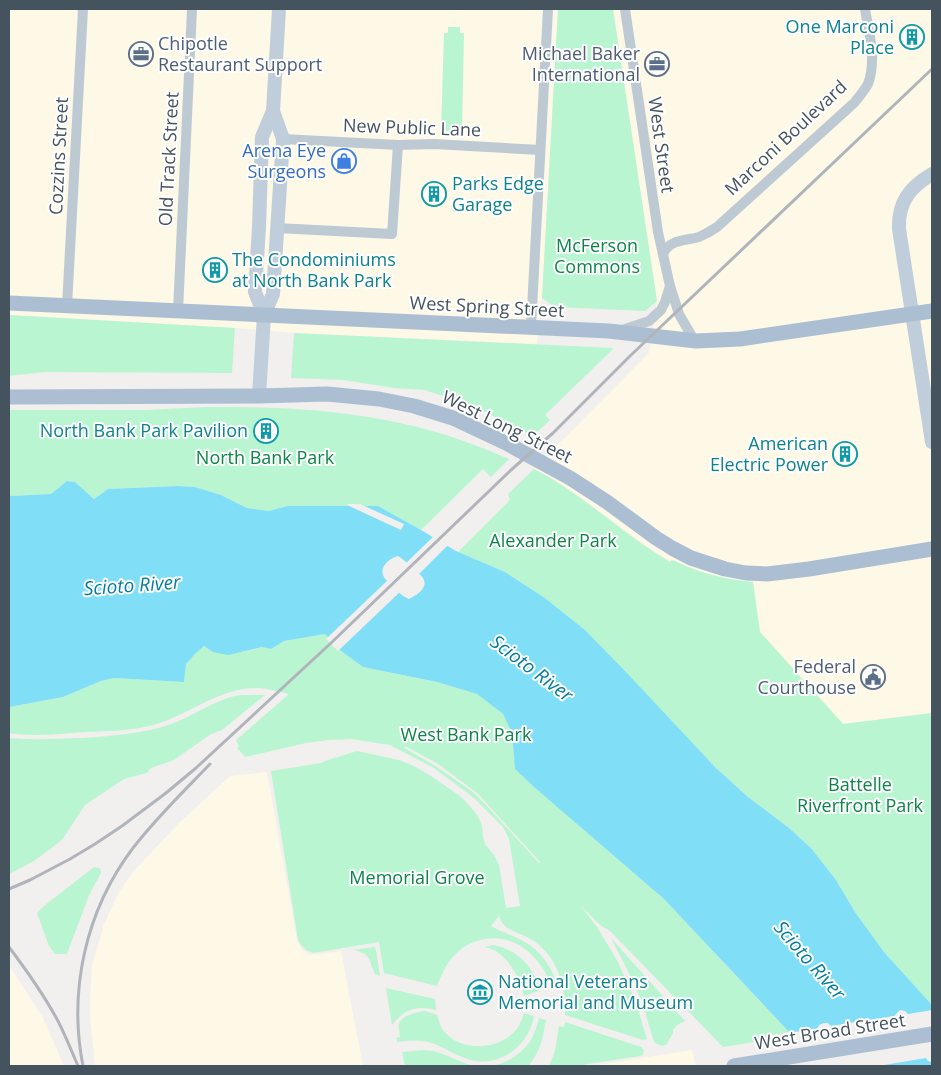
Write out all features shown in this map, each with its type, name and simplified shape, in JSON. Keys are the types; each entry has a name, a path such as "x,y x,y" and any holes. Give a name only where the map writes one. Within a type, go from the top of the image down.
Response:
{"main road":[{"name":"West Spring Street","path":"9,303 531,327 617,332 694,340 740,340 932,311"},
{"name":"West Long Street","path":"9,397 327,394 379,399 414,406 453,418 526,453 570,478 672,548 691,558 725,569 767,574 809,569 932,548"},
{"name":"West Broad Street","path":"734,1066 932,1034"}],"street":[{"name":"Cozzins Street","path":"67,306 83,9"},
{"name":"Old Track Street","path":"178,311 192,9"},
{"path":"259,396 264,315 273,294 283,139 276,138 272,128 280,9"},
{"path":"531,327 548,9"},
{"name":"West Street","path":"625,9 658,232 670,286 679,314 694,340"},
{"name":"Marconi Boulevard","path":"663,254 666,248 672,244 702,236 717,227 854,103 867,86 872,64 865,9"},
{"path":"264,315 255,292 262,138 273,111"},
{"name":"New Public Lane","path":"283,139 540,150"},
{"path":"278,228 392,234 398,145"},
{"path":"932,174 915,186 906,198 898,218 932,442"},
{"path":"617,332 649,321 661,310 670,286"}],"shaded area":[{"path":"9,9 558,9 542,298 537,344 294,333 9,315"},
{"path":"613,9 932,9 932,713 843,724 760,632 753,582 729,579 698,571 673,560 671,562 646,546 579,496 552,478 534,469 649,353 657,301"},
{"path":"267,772 297,940 302,950 311,955 341,951 363,1066 95,1066 90,1016 92,966 104,924 119,892 132,873 178,824 230,776"},
{"path":"9,965 43,1018 64,1066 9,1066"},
{"path":"692,1050 696,1066 590,1066"}],"green space":[{"name":"McFerson Commons","path":"558,9 613,9 657,301 645,311 555,307 542,298"},
{"path":"448,27 460,27 460,33 464,33 462,132 441,131 444,33 448,33"},
{"path":"9,315 235,328 232,373 44,372 9,376"},
{"path":"294,333 614,348 545,415 550,420 533,436 469,404 424,390 394,388 343,380 291,378"},
{"name":"North Bank Park","path":"206,407 285,408 360,416 435,432 509,459 491,477 483,469 421,530 378,506 287,506 269,511 247,508 221,495 195,487 108,489 94,499 75,482 67,481 51,494 9,496 9,410 146,410"},
{"name":"Battelle Riverfront Park","path":"534,469 570,491 670,562 672,560 702,572 721,577 753,582 760,632 843,724 932,713 932,1005 884,952 855,912 836,880 811,848 789,828 748,797 715,767 585,630 545,598 505,572 458,552 510,500 508,494"},
{"path":"325,634 341,651 363,667 437,682 477,694 503,714 512,733 515,769 664,899 789,1032 767,1036 767,1040 723,1047 610,931 600,925 581,906 597,927 618,962 635,1000 647,1039 643,1040 565,1015 564,993 553,961 539,945 507,928 499,916 491,926 523,941 535,949 549,966 558,985 552,987 542,967 527,950 508,940 497,938 475,941 459,951 447,964 437,986 384,973 379,942 313,953 306,949 298,940 271,771 321,763 357,751 399,760 414,766 460,796 478,816 485,844 499,865 506,908 520,906 509,839 503,827 474,798 434,768 390,745 351,739 306,743 245,757 237,748 239,746 236,740 289,694 260,688 245,689 218,696 167,720 136,728 47,735 9,733 9,707 63,697 101,681 114,678 184,682 186,664 204,646 213,652 242,652 263,647 271,649 284,641","holes":["403,747 407,747 438,764 477,793 541,863 473,792 437,767"]},
{"path":"241,695 265,695 222,730 211,734 174,760 151,768 147,773 124,779 85,805 62,840 34,861 9,874 9,738 81,738 138,732 171,724 189,717 214,703"},
{"path":"94,867 100,868 101,873 89,895 67,954 55,954 49,946 37,913"},
{"path":"611,938 685,1021 677,1025 673,1030 666,1045 662,1046 655,1043 633,981"},
{"path":"493,945 510,951 523,960 529,967 541,990 524,996 517,976 508,962 497,952 484,947"},
{"path":"375,947 380,976 375,974 366,955 353,950"},
{"path":"386,988 435,999 436,1010 417,1008 411,1010 402,1015 392,1025"},
{"path":"425,1011 437,1015 442,1028 450,1037 460,1043 481,1046 492,1045 511,1035 519,1025 524,1013 534,1016 527,1035 514,1050 496,1060 475,1061 428,1042 397,1042 396,1038 400,1037 400,1021 410,1014"},
{"path":"539,1018 546,1020 540,1045 528,1066 491,1066 506,1061 520,1052 531,1040"},
{"path":"565,1022 641,1047 644,1050 643,1055 575,1066 549,1066 555,1051 559,1026 564,1027"},
{"path":"433,1051 474,1066 405,1066 402,1052"}],"water":[{"name":"Scioto River","path":"67,481 75,482 94,499 108,489 178,486 195,487 221,495 247,508 269,511 287,506 378,506 456,551 505,572 545,598 585,630 715,767 748,797 789,828 811,848 836,880 855,912 884,952 932,1005 932,1066 821,1066 664,899 515,769 512,733 503,714 477,694 437,682 363,667 341,651 325,634 284,641 271,649 262,647 228,655 213,652 204,646 186,664 184,682 114,678 101,681 63,697 9,707 9,496 51,494","holes":["398,556 423,578 423,588 409,599 394,588 385,579 383,573 384,566 388,561"]}],"pier":[{"path":"348,504 360,504 404,524 401,530"},
{"path":"435,535 449,544 417,576 405,564"},
{"path":"389,579 401,591 338,651 326,639"},
{"path":"900,1010 908,1014 932,1010 932,1062 926,1058 878,1066 818,1066 787,1033 817,1029 819,1025 824,1023 828,1023 831,1026 894,1016"}],"railway":[{"path":"9,889 30,880 95,844 166,793 196,768 331,643 511,470 553,433 630,356 932,69"},
{"path":"83,1066 78,1009 80,980 85,952 103,898 133,848 170,805 210,764"},
{"path":"9,947 54,1013 78,1066"}],"place":[{"name":"One Marconi Place","path":"912,37"},
{"name":"Chipotle Restaurant Support","path":"141,54"},
{"name":"Michael Baker International","path":"657,64"},
{"name":"Arena Eye Surgeons","path":"344,161"},
{"name":"Parks Edge Garage","path":"434,194"},
{"name":"The Condominiums at North Bank Park","path":"215,270"},
{"name":"North Bank Park Pavilion","path":"266,431"},
{"name":"American Electric Power","path":"845,454"},
{"name":"Federal Courthouse","path":"873,677"},
{"name":"National Veterans Memorial and Museum","path":"480,992"}],"park label":[{"name":"Alexander Park","path":"553,541"},
{"name":"West Bank Park","path":"466,735"},
{"name":"Memorial Grove","path":"417,878"}]}
